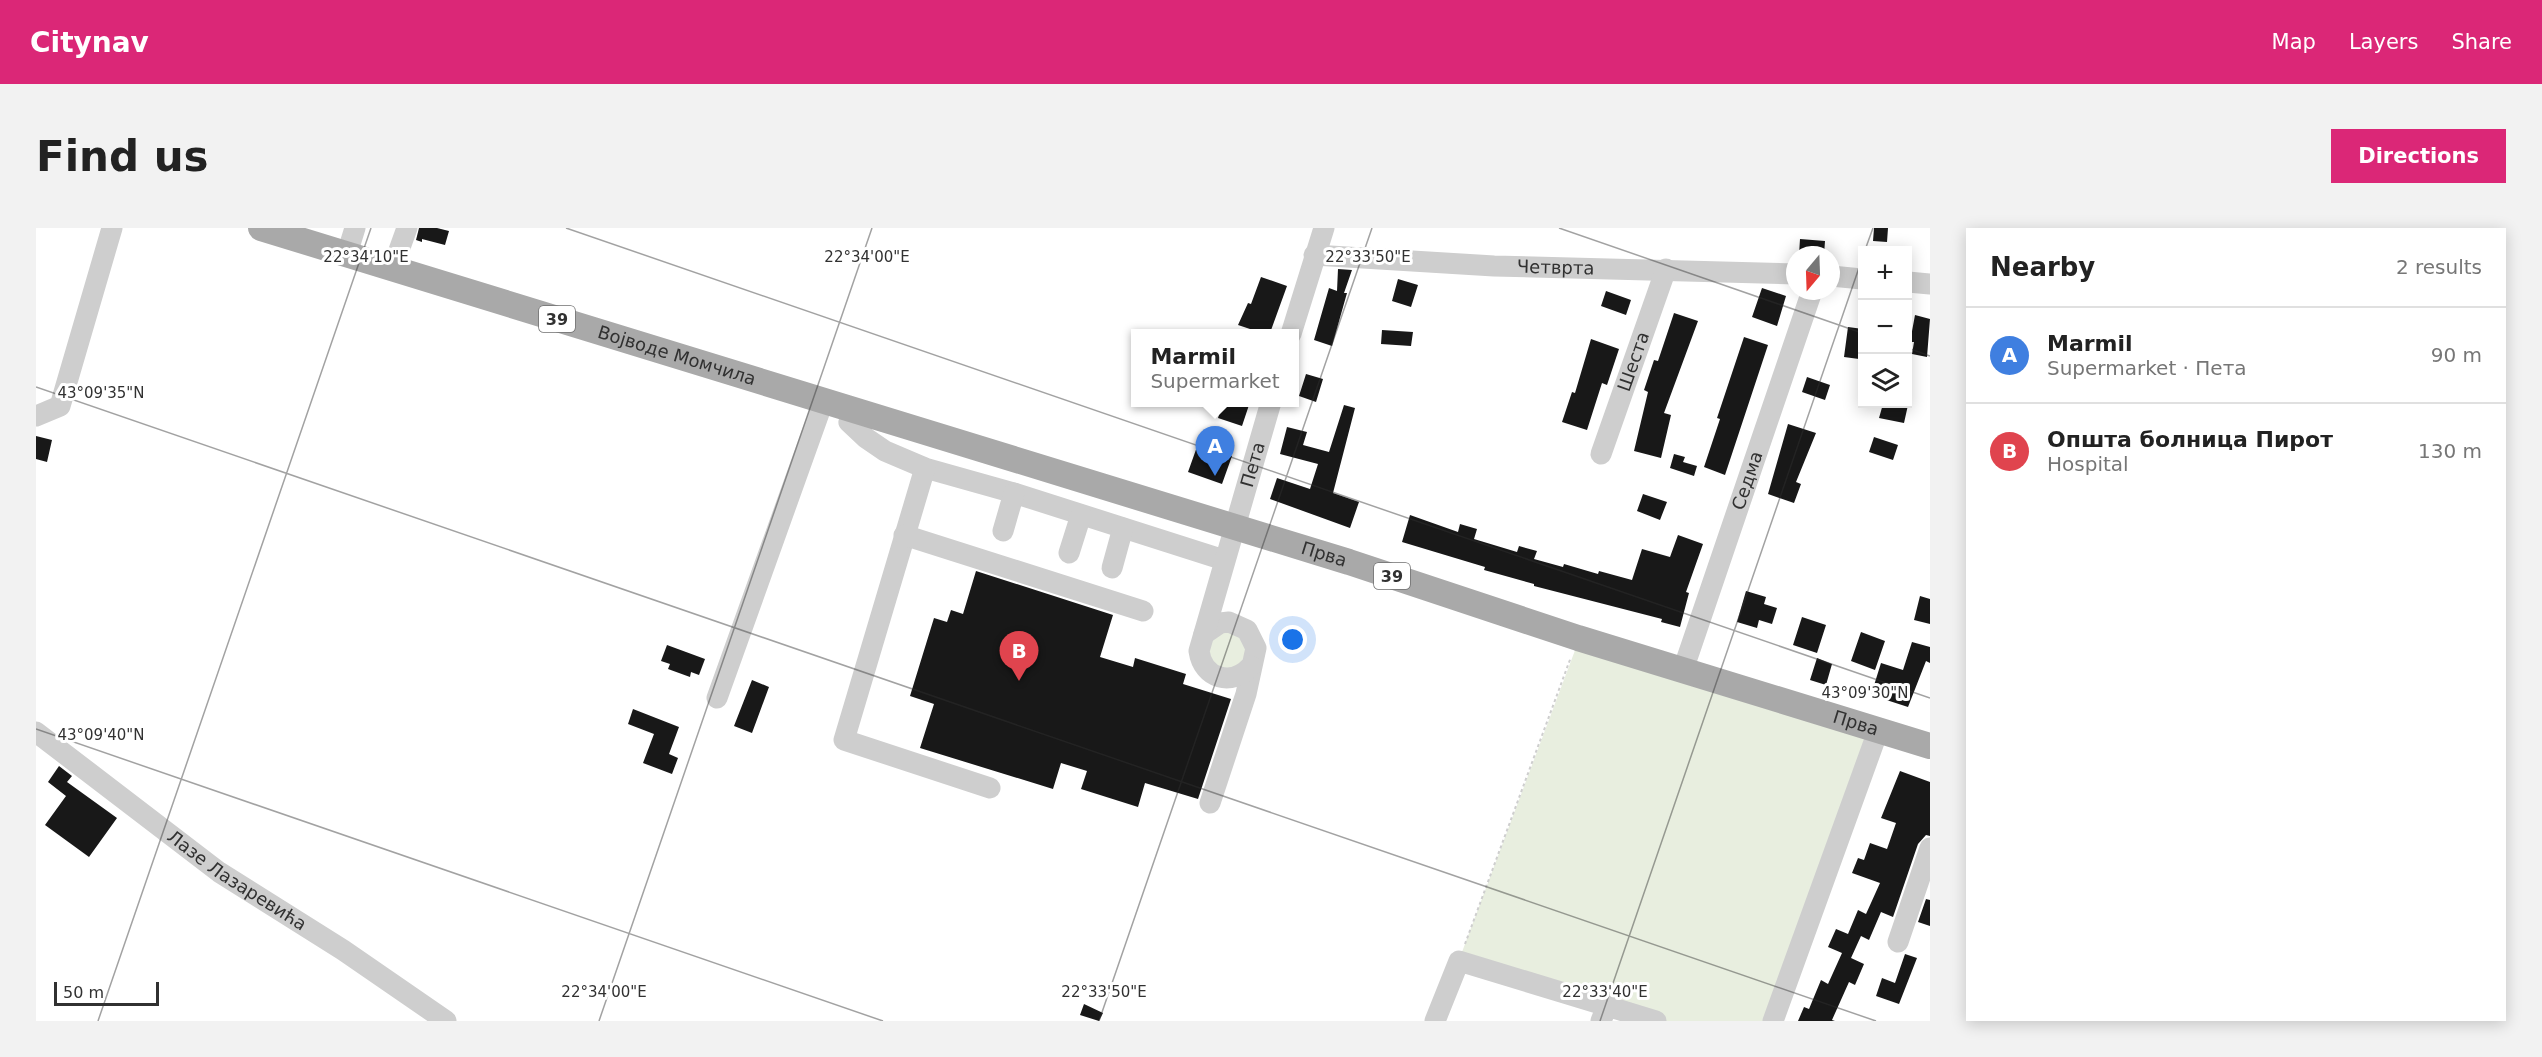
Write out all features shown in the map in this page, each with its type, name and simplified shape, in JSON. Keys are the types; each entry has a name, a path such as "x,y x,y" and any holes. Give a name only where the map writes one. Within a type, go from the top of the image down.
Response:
{"main road":[{"name":"Војводе Момчила","path":"261,228 314,236 347,254 853,411"},
{"name":"Прва","path":"853,411 1349,562 1578,638 1930,746"}],"street":[{"path":"36,416 60,406 112,228"},
{"path":"347,254 355,228"},
{"path":"393,267 407,228"},
{"path":"1292,329 1324,228"},
{"name":"Четврта","path":"1314,255 1494,266 1786,274"},
{"name":"Шеста","path":"1601,454 1666,269"},
{"path":"1840,277 1858,279"},
{"path":"1912,282 1930,284"},
{"name":"Седма","path":"1683,670 1809,300"},
{"path":"717,698 823,402"},
{"name":"Пета","path":"1204,634 1270,407"},
{"path":"853,411 849,422 866,438 885,451 925,468 1014,493 1224,560"},
{"path":"925,468 844,740 990,788"},
{"path":"1003,531 1014,493"},
{"path":"1069,553 1081,515"},
{"path":"1112,567 1123,528"},
{"path":"904,535 1143,611"},
{"path":"1210,803 1246,694 1256,648 1247,630 1229,622 1220,623 1204,634 1200,642 1200,660 1211,674 1219,678 1237,677 1251,666"},
{"path":"1773,1021 1878,731"},
{"name":"Лазе Лазаревића","path":"36,732 219,872 343,950 446,1021"},
{"path":"1898,942 1930,848"},
{"path":"1436,1021 1459,961 1604,1013 1656,1021"}],"path":[{"path":"1459,961 1578,638"}],"green space":[{"path":"1234,631 1249,650 1235,671 1212,664 1208,645 1215,634"},
{"path":"1580,637 1878,726 1770,1021 1645,1021 1456,968"}],"building":[{"path":"419,228 449,231 445,245 422,239 422,242 416,240"},
{"path":"1874,228 1888,228 1887,242 1873,241"},
{"path":"1800,239 1825,241 1825,246 1800,246"},
{"path":"1338,269 1352,270 1344,293 1347,293 1332,346 1314,340 1329,288 1337,291"},
{"path":"1261,277 1287,286 1271,329 1250,329 1238,325 1248,303 1251,304"},
{"path":"1398,279 1418,285 1411,307 1392,301"},
{"path":"1762,288 1786,296 1777,326 1752,317"},
{"path":"1606,291 1631,300 1626,315 1601,306"},
{"path":"1674,313 1698,321 1664,413 1671,415 1661,458 1634,451 1648,392 1644,390 1654,360 1658,361"},
{"path":"1915,315 1930,319 1927,357 1912,354 1914,342 1912,342"},
{"path":"1848,327 1858,328 1858,359 1844,357"},
{"path":"1382,330 1413,332 1411,346 1381,344"},
{"path":"1744,337 1768,345 1725,475 1704,467 1720,419 1717,418"},
{"path":"1591,339 1619,349 1607,385 1602,383 1587,430 1562,422 1572,392 1575,393"},
{"path":"1306,374 1323,379 1316,402 1299,396"},
{"path":"1807,377 1830,385 1825,400 1802,392"},
{"path":"1344,405 1355,408 1333,493 1359,502 1350,528 1270,499 1277,478 1310,489 1318,464 1280,454 1287,427 1307,432 1303,445 1329,452"},
{"path":"1221,407 1248,407 1242,426 1218,418"},
{"path":"1882,408 1907,408 1904,423 1879,418"},
{"path":"1788,424 1816,433 1796,482 1801,484 1794,503 1768,494"},
{"path":"36,436 52,440 47,462 36,459"},
{"path":"1874,437 1898,445 1893,460 1869,452"},
{"path":"1198,444 1232,456 1222,484 1188,472"},
{"path":"1674,454 1685,457 1683,462 1697,466 1694,476 1670,468"},
{"path":"1643,494 1667,502 1660,520 1637,511"},
{"path":"1410,515 1458,532 1460,524 1477,529 1474,539 1517,552 1519,546 1537,551 1534,559 1563,567 1564,564 1598,574 1599,571 1632,580 1642,549 1670,557 1678,535 1703,544 1686,592 1689,593 1680,627 1661,622 1662,619 1534,586 1534,584 1484,570 1485,567 1402,542"},
{"path":"976,571 1113,615 1100,657 1133,667 1135,658 1186,674 1183,684 1231,699 1198,799 1145,783 1138,807 1081,789 1087,771 1061,763 1053,789 920,748 934,704 910,696 934,618 947,622 951,610 963,614"},
{"path":"1746,591 1766,597 1764,604 1777,608 1772,624 1759,620 1757,628 1737,622"},
{"path":"1920,596 1930,599 1930,624 1914,620"},
{"path":"1802,617 1826,625 1817,653 1793,645"},
{"path":"1861,632 1885,641 1875,670 1851,661"},
{"path":"1912,642 1930,647 1930,663 1926,661 1908,707 1871,695 1881,663 1903,670"},
{"path":"667,645 705,659 699,675 691,672 690,677 668,669 670,664 661,661"},
{"path":"1817,658 1832,664 1826,685 1810,680"},
{"path":"752,680 769,687 752,733 734,726"},
{"path":"633,709 679,727 669,754 678,758 672,774 643,763 654,734 628,724"},
{"path":"59,766 72,776 67,782 117,818 89,857 45,825 66,796 48,782"},
{"path":"1900,771 1930,782 1930,836 1926,835 1918,844 1893,917 1881,912 1869,940 1861,936 1851,958 1864,964 1855,985 1849,982 1832,1020 1835,1021 1798,1021 1804,1007 1809,1009 1821,980 1828,984 1842,953 1828,947 1836,929 1848,934 1858,910 1866,914 1880,883 1852,873 1858,858 1864,860 1870,843 1887,849 1896,823 1881,818"},
{"path":"1926,899 1930,900 1930,926 1918,922"},
{"path":"1905,954 1917,958 1899,1004 1876,996 1882,978 1895,983"},
{"path":"1084,1004 1103,1013 1099,1021 1080,1015"}],"place":[{"name":"Marmil","path":"1215,476"},
{"name":"Општа болница Пирот","path":"1019,681"}]}
